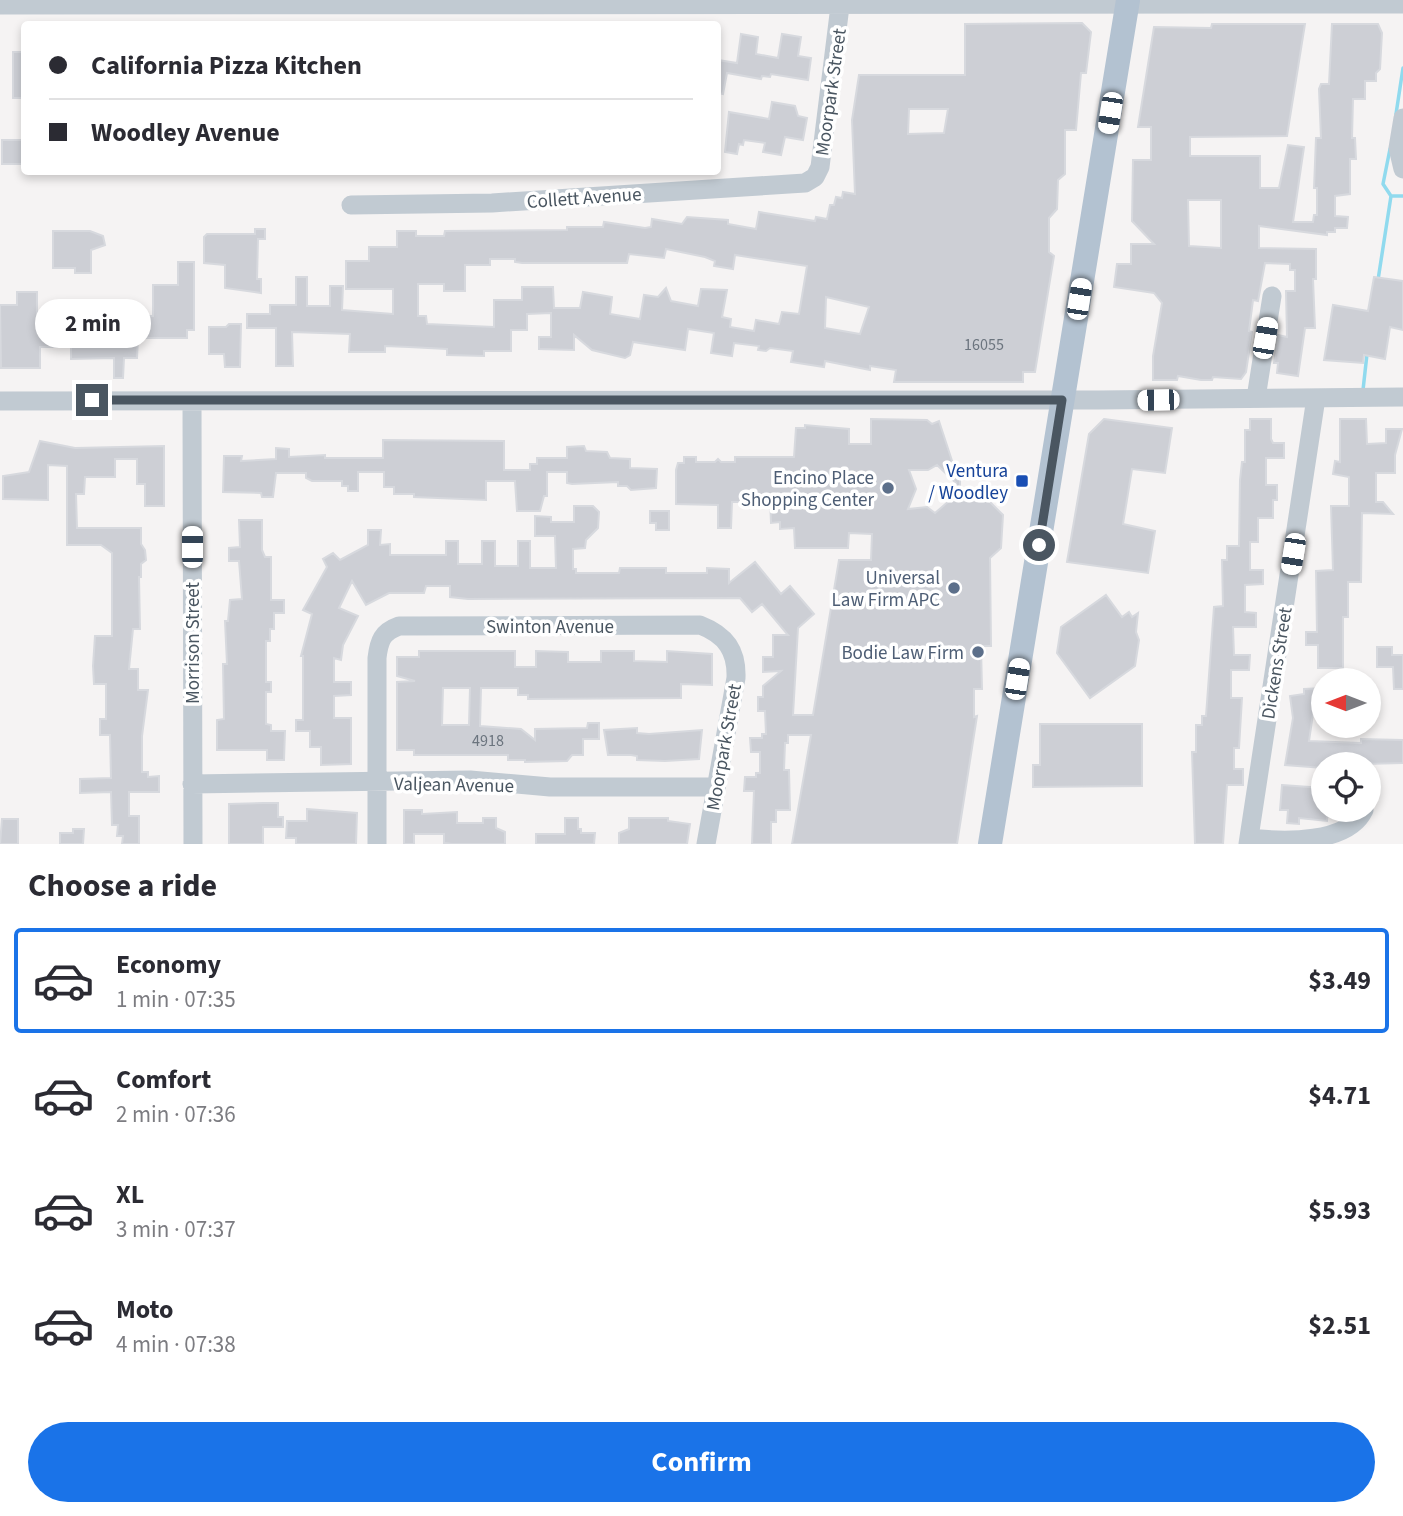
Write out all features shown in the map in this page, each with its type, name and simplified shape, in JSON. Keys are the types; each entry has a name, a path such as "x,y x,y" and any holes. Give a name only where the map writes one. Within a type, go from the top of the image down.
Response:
{"main road":[{"path":"990,844 1128,3"}],"street":[{"path":"0,5 1403,4"},
{"name":"Moorpark Street","path":"815,177 820,167 840,6"},
{"path":"1403,118 1398,148 1403,169"},
{"name":"Collett Avenue","path":"351,205 492,203 805,183 815,177"},
{"path":"1256,398 1272,296"},
{"path":"0,401 1403,397"},
{"name":"Dickens Street","path":"1248,841 1317,398"},
{"name":"Morrison Street","path":"192,401 192,844"},
{"name":"Moorpark Street","path":"700,625 727,642 736,660 736,678 706,844"},
{"name":"Swinton Avenue","path":"377,783 378,645 382,636 399,626 700,625"},
{"name":"Valjean Avenue","path":"192,783 470,780 550,787 716,787"},
{"path":"377,783 377,844"},
{"path":"1248,841 1330,839 1357,822"}],"building":[{"path":"1082,23 1091,32 1086,73 1081,73 1076,130 1065,130 1065,174 1058,180 1057,209 1049,218 1049,252 1054,256 1035,372 1023,372 1023,382 894,382 896,370 870,366 870,370 825,361 824,367 791,362 793,351 770,348 766,351 758,350 759,346 734,343 732,356 711,353 714,333 688,329 685,350 633,342 630,355 625,358 592,350 574,335 574,350 539,349 539,337 551,337 551,313 527,314 527,330 511,330 511,351 484,351 484,356 447,355 447,349 385,346 385,352 349,352 350,334 292,332 293,366 276,366 276,328 247,328 247,314 270,314 270,305 296,305 296,277 307,277 307,306 330,306 330,286 343,286 342,310 393,314 393,289 346,289 346,261 369,261 369,247 397,247 397,231 416,231 416,236 444,236 445,231 603,227 604,222 645,228 651,227 652,219 682,224 687,217 728,220 728,224 756,229 759,212 815,221 816,217 827,219 830,205 834,205 836,197 842,198 843,192 855,194 852,120 859,75 965,75 965,24","holes":["909,109 948,109 944,133 908,134","666,249 705,257 715,261 714,266 733,269 735,255 807,266 799,314 782,312 779,324 756,320 754,331 730,327 731,319 722,317 727,290 701,289 698,306 671,301 666,288 658,297 644,295 640,319 610,314 612,297 583,292 580,308 554,308 553,287 522,287 522,300 494,300 494,327 427,324 426,316 418,316 418,284 444,284 444,291 465,291 465,265 490,265 490,259 515,259 515,262 522,263 627,263 629,254 664,258","826,297 869,307 860,334 825,328"]},
{"path":"1212,24 1305,24 1287,136 1190,137 1190,156 1260,156 1260,188 1279,188 1288,145 1304,147 1293,222 1313,222 1314,215 1317,215 1317,188 1314,188 1316,138 1321,138 1319,89 1321,84 1329,84 1332,24 1378,24 1382,33 1380,69 1376,73 1376,81 1365,81 1365,99 1353,99 1352,138 1355,138 1356,159 1350,159 1350,194 1335,196 1335,216 1348,217 1347,228 1335,228 1335,232 1327,232 1327,235 1259,226 1259,248 1316,249 1316,279 1313,279 1315,328 1305,328 1298,376 1277,373 1278,363 1274,363 1278,335 1287,337 1286,291 1295,291 1295,270 1290,270 1290,264 1265,263 1258,301 1253,300 1249,331 1252,332 1246,372 1241,379 1213,377 1212,380 1201,380 1178,376 1177,380 1153,380 1153,356 1162,303 1154,293 1114,287 1117,264 1131,264 1131,244 1154,244 1132,221 1133,160 1151,160 1151,127 1138,127 1154,27 1211,28","holes":["1188,200 1221,200 1221,248 1189,246"]},
{"path":"741,34 758,37 756,54 778,58 782,34 801,37 798,56 811,58 808,80 771,74 770,77 762,76 761,79 727,73 721,94 721,60 737,63"},
{"path":"13,52 21,52 21,98 13,98"},
{"path":"772,102 795,106 798,116 807,118 803,140 785,137 781,155 763,152 765,143 744,140 743,145 739,144 737,154 725,152 729,112 769,119"},
{"path":"2,140 21,140 21,164 2,164"},
{"path":"255,229 265,229 265,239 258,239 257,279 261,279 261,293 225,288 225,265 204,263 204,237 207,234 255,234"},
{"path":"53,231 90,231 103,236 105,245 91,250 91,273 75,273 75,268 53,268"},
{"path":"178,262 194,262 194,330 187,330 187,338 138,338 137,358 124,358 123,378 114,378 114,358 71,359 71,347 40,347 40,368 1,368 0,305 17,305 17,292 37,292 37,321 56,321 56,314 71,314 71,305 88,305 88,316 153,316 153,285 178,285"},
{"path":"1374,277 1403,281 1403,330 1390,327 1385,359 1364,355 1363,363 1324,360 1333,305 1368,311"},
{"path":"229,324 241,324 240,367 225,367 224,354 209,354 209,327 226,327"},
{"path":"871,419 927,420 932,424 939,421 958,479 960,476 960,501 989,501 1003,515 1001,548 990,558 991,646 981,646 982,689 974,689 974,717 977,716 957,844 792,844 811,735 788,735 784,770 789,770 790,810 776,810 776,822 771,822 771,844 752,844 754,791 744,791 745,777 756,777 756,773 760,773 760,752 751,752 750,738 762,738 762,734 766,734 765,711 758,711 758,697 763,697 763,686 781,671 763,672 763,657 773,657 773,635 788,635 762,604 752,612 740,598 468,599 450,597 450,586 426,586 424,593 389,593 366,605 352,581 339,608 358,616 343,645 341,660 334,658 334,682 351,682 351,695 334,696 334,718 351,718 351,764 321,765 321,747 310,747 310,731 296,731 296,720 303,720 301,656 312,614 303,610 327,567 323,559 333,553 340,560 368,545 368,530 381,530 380,545 390,544 390,555 446,555 446,541 458,541 458,564 482,564 482,541 495,541 495,566 518,566 518,541 530,541 530,568 556,568 555,536 535,536 535,516 551,517 551,522 574,522 574,506 593,506 599,512 598,528 586,540 585,548 573,549 573,569 576,569 576,573 619,573 620,568 666,568 666,573 707,573 707,568 729,569 729,583 755,562 781,594 790,586 814,614 798,628 793,715 813,715 839,560 871,560 872,534 849,533 848,548 795,548 794,528 780,529 780,522 771,523 770,498 758,498 753,494 744,502 732,502 731,528 718,528 718,505 676,504 676,470 678,463 684,463 684,457 696,457 696,462 715,462 718,459 721,462 735,462 735,457 794,457 796,428 805,428 805,425 849,429 849,444 871,444","holes":["937,465 956,483 949,501 935,513 927,507 908,509 916,489 909,470 928,470"]},
{"path":"1104,419 1172,428 1165,473 1132,469 1123,524 1155,531 1148,573 1067,562 1089,434"},
{"path":"1250,419 1271,419 1271,439 1273,443 1284,443 1284,458 1266,458 1266,485 1277,485 1277,500 1273,500 1273,518 1258,518 1258,542 1250,542 1250,570 1263,570 1263,584 1245,585 1245,612 1256,613 1256,627 1233,627 1234,655 1250,655 1249,670 1231,670 1231,698 1242,698 1239,748 1234,748 1234,769 1243,769 1243,785 1227,785 1223,844 1195,844 1192,752 1196,752 1196,725 1202,725 1202,716 1206,716 1214,607 1223,606 1222,560 1227,560 1227,546 1239,546 1240,480 1242,462 1245,462 1245,430 1250,430"},
{"path":"1340,419 1366,419 1367,444 1386,443 1386,429 1402,429 1395,455 1395,473 1376,473 1376,502 1383,502 1393,514 1362,513 1361,582 1348,582 1348,617 1343,617 1343,668 1318,668 1318,645 1306,645 1306,632 1317,632 1316,571 1333,570 1331,506 1349,506 1349,477 1333,474 1335,461 1340,462"},
{"path":"383,440 504,441 504,470 530,470 530,464 537,464 537,458 567,458 567,447 584,446 586,451 607,452 610,458 630,459 630,468 657,469 656,488 631,490 627,486 618,486 618,482 572,484 567,483 567,472 547,472 547,496 544,496 540,511 517,511 515,481 486,481 486,500 414,497 414,494 394,494 394,487 384,487 384,472 358,472 358,491 348,491 348,486 342,486 342,481 312,481 306,478 306,473 276,473 273,497 262,497 261,493 223,492 224,456 242,456 241,461 276,459 276,448 289,449 289,457 325,455 325,458 383,458"},
{"path":"40,441 75,448 164,446 164,506 145,506 145,484 137,484 137,459 115,459 115,477 85,477 84,494 76,494 77,528 141,528 141,544 145,550 146,560 141,564 139,577 140,629 133,629 129,669 138,669 138,690 148,690 142,736 142,772 148,772 148,777 159,776 159,792 129,792 129,816 139,816 139,844 122,844 123,836 117,836 118,825 112,825 111,792 80,793 80,779 111,778 110,735 100,735 100,719 106,719 106,684 94,684 93,666 95,636 112,636 112,553 101,545 67,545 67,466 48,465 48,500 3,499 3,476 29,472"},
{"path":"650,511 669,511 669,530 656,530 656,523 650,523"},
{"path":"239,520 262,520 262,550 265,557 271,557 271,600 284,600 284,613 274,613 274,629 270,629 270,641 266,641 266,682 271,682 271,692 266,692 266,724 271,725 271,731 285,731 284,760 267,760 267,750 217,750 217,720 224,719 223,664 227,664 225,621 228,621 230,600 242,599 239,561 229,561 229,548 240,547"},
{"path":"1106,595 1122,617 1129,612 1132,617 1138,613 1136,632 1139,640 1135,666 1090,698 1057,653 1061,627"},
{"path":"1377,647 1392,647 1392,655 1403,655 1403,689 1394,689 1393,667 1377,667"},
{"path":"419,651 515,651 515,667 536,667 536,651 568,652 568,662 601,662 601,651 634,651 634,661 667,662 667,651 712,654 712,685 681,684 681,698 528,699 528,695 518,695 518,688 481,688 480,726 521,729 535,740 535,729 587,728 588,723 599,723 599,739 583,739 583,755 572,755 567,761 525,762 508,760 508,755 414,755 414,750 397,750 397,682 415,681 397,676 397,657 419,657","holes":["443,688 470,688 469,725 442,725"]},
{"path":"1304,689 1311,689 1309,741 1361,743 1361,739 1403,740 1403,763 1381,764 1381,752 1311,752 1311,767 1285,765 1293,718 1290,696 1304,694"},
{"path":"1040,724 1142,724 1142,786 1033,787 1033,765 1040,765"},
{"path":"637,728 637,733 649,734 702,730 699,759 637,760 637,756 608,755 604,730"},
{"path":"1282,785 1311,787 1311,819 1299,818 1299,824 1287,823 1288,810 1280,810"},
{"path":"278,803 278,817 283,817 283,827 263,827 263,844 229,844 229,804"},
{"path":"307,809 357,813 356,844 296,844 296,838 286,838 287,821 307,821"},
{"path":"404,810 422,810 422,814 457,812 457,823 483,823 483,818 496,818 496,828 505,832 505,844 452,844 444,843 444,834 414,834 414,844 404,844"},
{"path":"565,818 578,818 578,829 581,829 581,833 595,833 594,844 536,844 536,834 565,834"},
{"path":"629,818 668,818 668,821 690,824 687,844 619,844 619,833 629,829"},
{"path":"2,819 18,819 18,844 0,844"},
{"path":"73,829 84,829 83,844 60,844 60,833 73,833"}],"waterway":[{"path":"1396,114 1403,68"},
{"path":"1378,280 1391,196 1383,184 1390,149"},
{"path":"1391,196 1403,196"},
{"path":"1363,390 1367,354"}],"place":[{"name":"Ventura / Woodley","path":"1022,481"},
{"name":"Encino Place Shopping Center","path":"888,488"},
{"name":"Universal Law Firm APC","path":"954,588"},
{"name":"Bodie Law Firm","path":"978,652"}],"route":[{"path":"92,400 1062,400 1039,545"}]}
